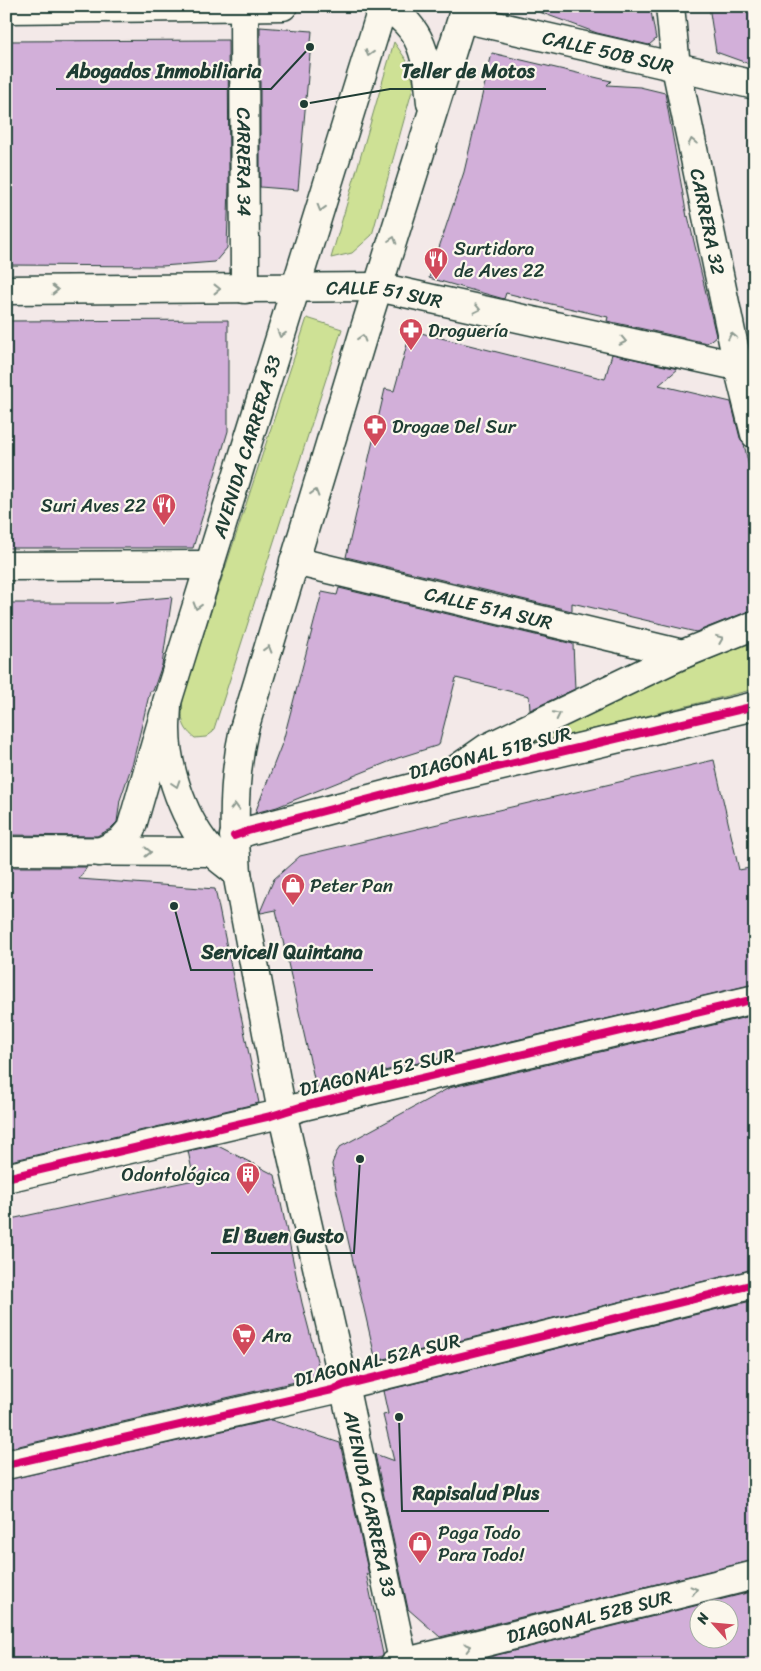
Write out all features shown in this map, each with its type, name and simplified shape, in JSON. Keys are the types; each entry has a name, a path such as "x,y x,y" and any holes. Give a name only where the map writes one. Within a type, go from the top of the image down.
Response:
{"street":[{"name":"CARRERA 34","path":"244,6 245,288"},
{"path":"6,9 283,6"},
{"path":"384,6 401,16 414,29 422,46 427,65 432,114"},
{"name":"AVENIDA CARRERA 33","path":"384,6 167,702 166,729 168,756 175,782 189,816 197,830 223,844 236,873 282,1112 344,1385 401,1664"},
{"name":"CARRERA 32","path":"670,6 676,67 746,368 755,434"},
{"path":"223,844 244,729 378,287 464,12"},
{"name":"CALLE 50B SUR","path":"464,12 676,67 755,85"},
{"name":"CALLE 51 SUR","path":"6,290 378,287 746,368"},
{"name":"CALLE 51A SUR","path":"294,561 683,654"},
{"path":"6,566 210,565"},
{"path":"438,781 487,748 683,654 755,625"},
{"path":"100,852 120,842 131,829 136,818 167,702"},
{"name":"DIAGONAL 51B SUR","path":"6,851 100,852 223,844 248,831 438,781 755,706"},
{"name":"DIAGONAL 52 SUR","path":"6,1178 755,999"},
{"name":"DIAGONAL 52A SUR","path":"6,1465 332,1390 344,1385 755,1284"},
{"name":"DIAGONAL 52B SUR","path":"401,1664 755,1575"}],"green space":[{"path":"394,42 407,61 414,84 372,235 352,253 331,258"},
{"path":"307,318 342,329 213,732 206,737 195,738 186,729 184,724 182,715 183,697"},
{"path":"755,640 755,689 485,756"}],"building":[{"path":"534,6 650,6 656,39 649,45 597,33 534,10"},
{"path":"709,6 755,6 755,66 716,52"},
{"path":"260,27 312,31 298,190 260,187"},
{"path":"228,40 229,185 227,248 215,262 162,266 6,265 6,41"},
{"path":"492,53 611,81 607,85 640,87 665,93 687,217 716,336 707,343 607,321 608,317 506,293 504,299 429,278 464,172"},
{"path":"228,320 228,431 193,548 6,548 6,321"},
{"path":"421,333 605,379 612,354 678,369 659,385 731,402 740,438 744,444 755,494 755,610 696,632 572,603 572,611 346,557 385,389 394,391 408,341"},
{"path":"339,588 573,644 575,689 530,710 529,696 456,678 439,745 398,758 277,807 255,813 283,741 322,592 337,595"},
{"path":"172,597 162,665 153,691 150,691 133,762 120,800 117,822 110,829 97,836 6,835 6,603 107,603"},
{"path":"714,760 739,870 755,867 755,984 316,1087 276,910 260,912 274,879 300,856"},
{"path":"6,867 87,867 79,879 215,889 259,1103 6,1162"},
{"path":"755,1015 755,1269 376,1361 336,1188 332,1164 340,1147 449,1088"},
{"path":"216,1145 275,1175 302,1303 321,1376 6,1449 6,1220 194,1180 188,1151"},
{"path":"755,1300 755,1560 440,1637 408,1609 375,1454 394,1461 383,1415 388,1414 383,1391"},
{"path":"271,1420 340,1443 369,1575 366,1573 382,1656 340,1665 6,1665 6,1480"},
{"path":"755,1591 755,1665 472,1665 469,1662 688,1608 688,1648 738,1648 738,1598 727,1598"}],"cycle path":[{"path":"234,836 438,781 755,706"},
{"path":"6,1178 755,999"},
{"path":"6,1465 332,1390 344,1385 755,1284"}],"place":[{"name":"Abogados Inmobiliaria","path":"310,47"},
{"name":"Teller de Motos","path":"304,104"},
{"name":"Surtidora de Aves 22","path":"436,280"},
{"name":"Droguería","path":"411,351"},
{"name":"Drogae Del Sur","path":"375,447"},
{"name":"Suri Aves 22","path":"164,526"},
{"name":"Servicell Quintana","path":"174,906"},
{"name":"Peter Pan","path":"293,906"},
{"name":"El Buen Gusto","path":"360,1159"},
{"name":"Odontológica","path":"248,1195"},
{"name":"Ara","path":"244,1356"},
{"name":"Rapisalud Plus","path":"399,1417"},
{"name":"Paga Todo Para Todo!","path":"420,1564"}]}
